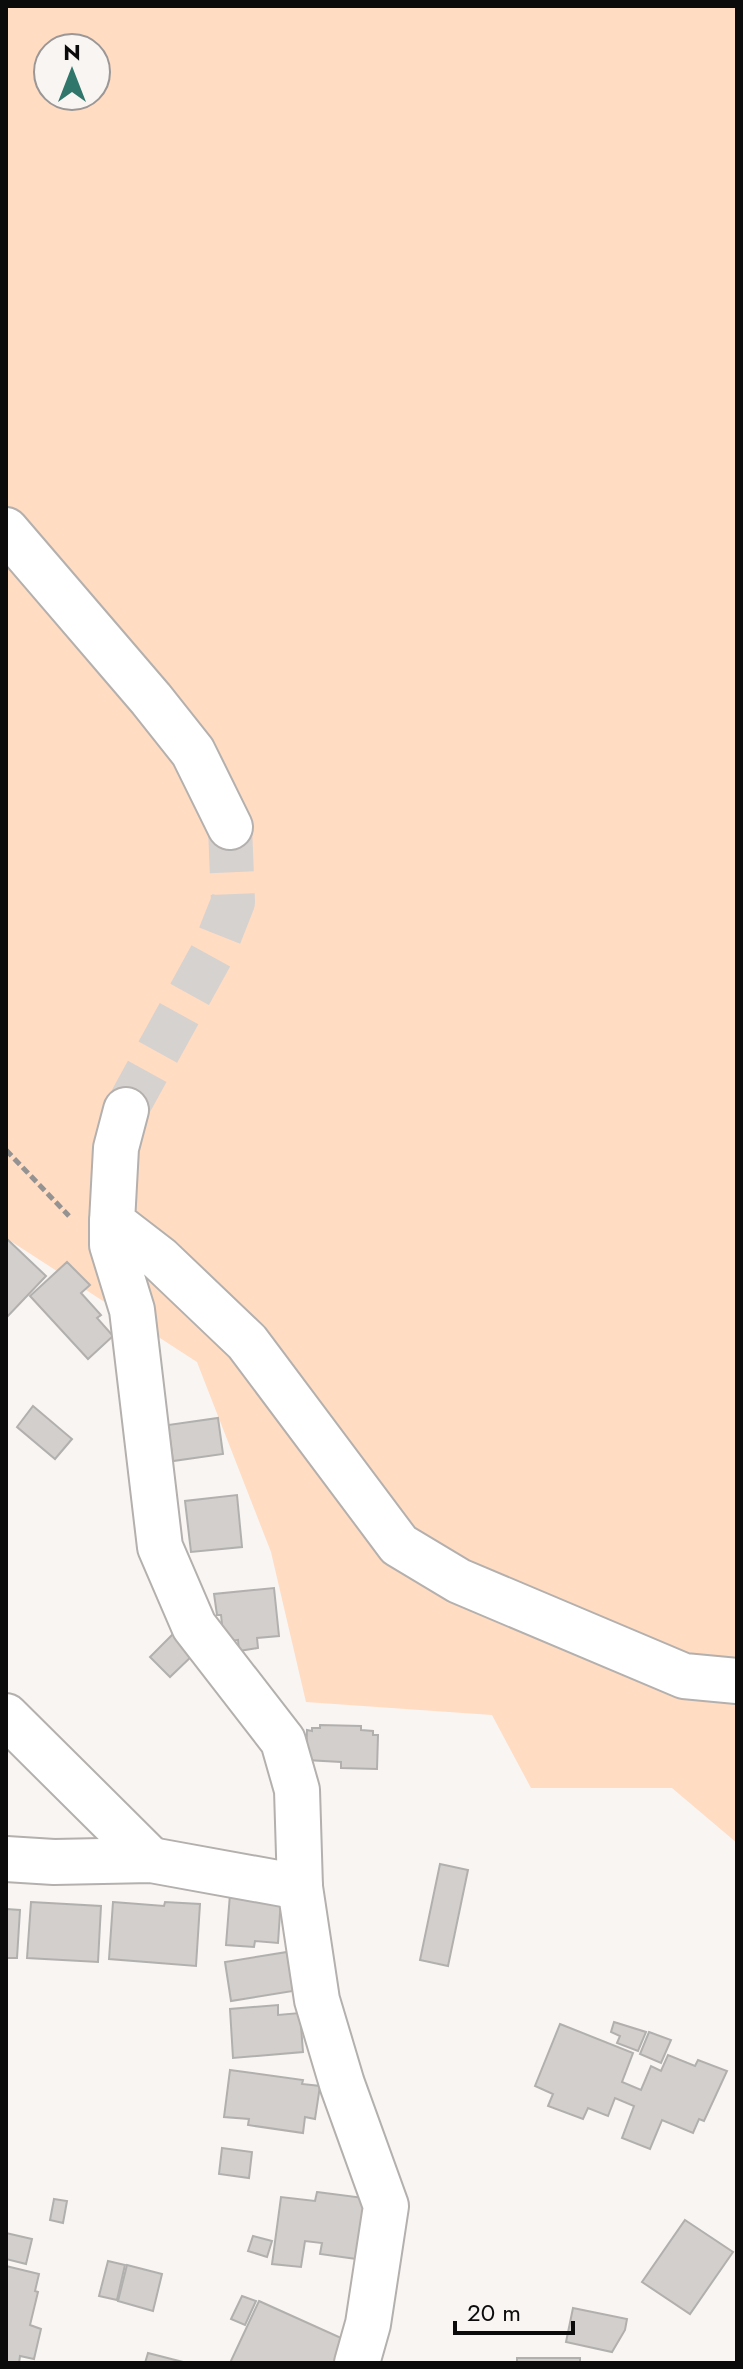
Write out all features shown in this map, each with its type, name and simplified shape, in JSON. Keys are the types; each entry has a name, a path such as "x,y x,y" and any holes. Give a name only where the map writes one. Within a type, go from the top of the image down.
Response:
{"street":[{"path":"6,530 193,752 230,827"},
{"path":"126,1110 116,1148 112,1233 132,1310 160,1547 194,1626 283,1741 297,1790 300,1887 317,2000 342,2084 386,2206 368,2324 357,2363"},
{"path":"112,1233 160,1259 247,1342 399,1545 459,1581 684,1676 737,1681"},
{"path":"6,1716 151,1860"},
{"path":"6,1859 54,1862 151,1860 300,1887"}],"path":[{"path":"6,1150 74,1221 112,1233"}],"shaded area":[{"path":"6,6 737,6 737,1843 672,1788 531,1788 492,1715 306,1702 271,1552 197,1362 6,1238"}],"building":[{"path":"6,1240 46,1276 6,1318"},
{"path":"67,1262 90,1285 81,1293 101,1315 97,1318 113,1336 88,1359 30,1296"},
{"path":"33,1406 72,1439 55,1459 17,1427"},
{"path":"218,1418 223,1454 173,1461 168,1425"},
{"path":"237,1495 242,1547 191,1552 185,1501"},
{"path":"274,1588 279,1636 257,1638 258,1648 239,1651 238,1640 224,1642 221,1615 217,1615 214,1594"},
{"path":"174,1633 194,1654 170,1677 150,1657"},
{"path":"320,1725 361,1726 361,1730 373,1731 373,1735 378,1735 377,1769 341,1768 341,1762 306,1760 307,1730 320,1728"},
{"path":"440,1864 468,1870 448,1966 420,1960"},
{"path":"230,1894 281,1898 278,1943 255,1941 254,1947 226,1945"},
{"path":"31,1902 101,1906 98,1962 27,1958"},
{"path":"113,1902 164,1906 165,1902 200,1904 196,1966 109,1959"},
{"path":"6,1909 20,1910 17,1958 6,1958"},
{"path":"287,1952 293,1991 231,2001 225,1962"},
{"path":"278,2005 278,2015 300,2013 303,2052 233,2058 230,2009"},
{"path":"614,2022 646,2032 638,2051 617,2043 620,2036 611,2032"},
{"path":"560,2024 633,2053 622,2082 641,2090 651,2066 661,2071 668,2055 695,2066 698,2060 727,2071 704,2121 699,2119 693,2133 662,2120 650,2149 622,2138 634,2106 615,2098 608,2116 588,2108 583,2119 548,2106 553,2094 535,2086"},
{"path":"649,2032 671,2040 661,2063 640,2054"},
{"path":"230,2070 303,2080 302,2084 320,2086 315,2119 305,2117 303,2133 248,2125 249,2119 224,2117"},
{"path":"222,2148 252,2152 249,2178 219,2174"},
{"path":"317,2192 372,2199 364,2260 320,2254 322,2243 305,2241 301,2267 272,2264 281,2197 315,2201"},
{"path":"54,2199 67,2201 63,2223 50,2220"},
{"path":"685,2220 733,2252 690,2314 642,2282"},
{"path":"6,2233 32,2239 26,2264 6,2259"},
{"path":"253,2236 272,2241 267,2257 248,2251"},
{"path":"108,2261 125,2265 117,2300 99,2296"},
{"path":"127,2265 162,2274 153,2311 118,2301"},
{"path":"6,2266 39,2274 30,2325 41,2329 34,2359 20,2356 19,2363 6,2363"},
{"path":"242,2296 256,2301 245,2325 231,2319"},
{"path":"259,2301 350,2342 340,2363 230,2363"},
{"path":"573,2308 627,2319 625,2330 612,2352 566,2342"},
{"path":"148,2353 187,2363 145,2363"},
{"path":"517,2358 580,2358 580,2363 517,2363"}],"tunnel":[{"path":"126,1110 214,950 233,902 230,827"}]}
